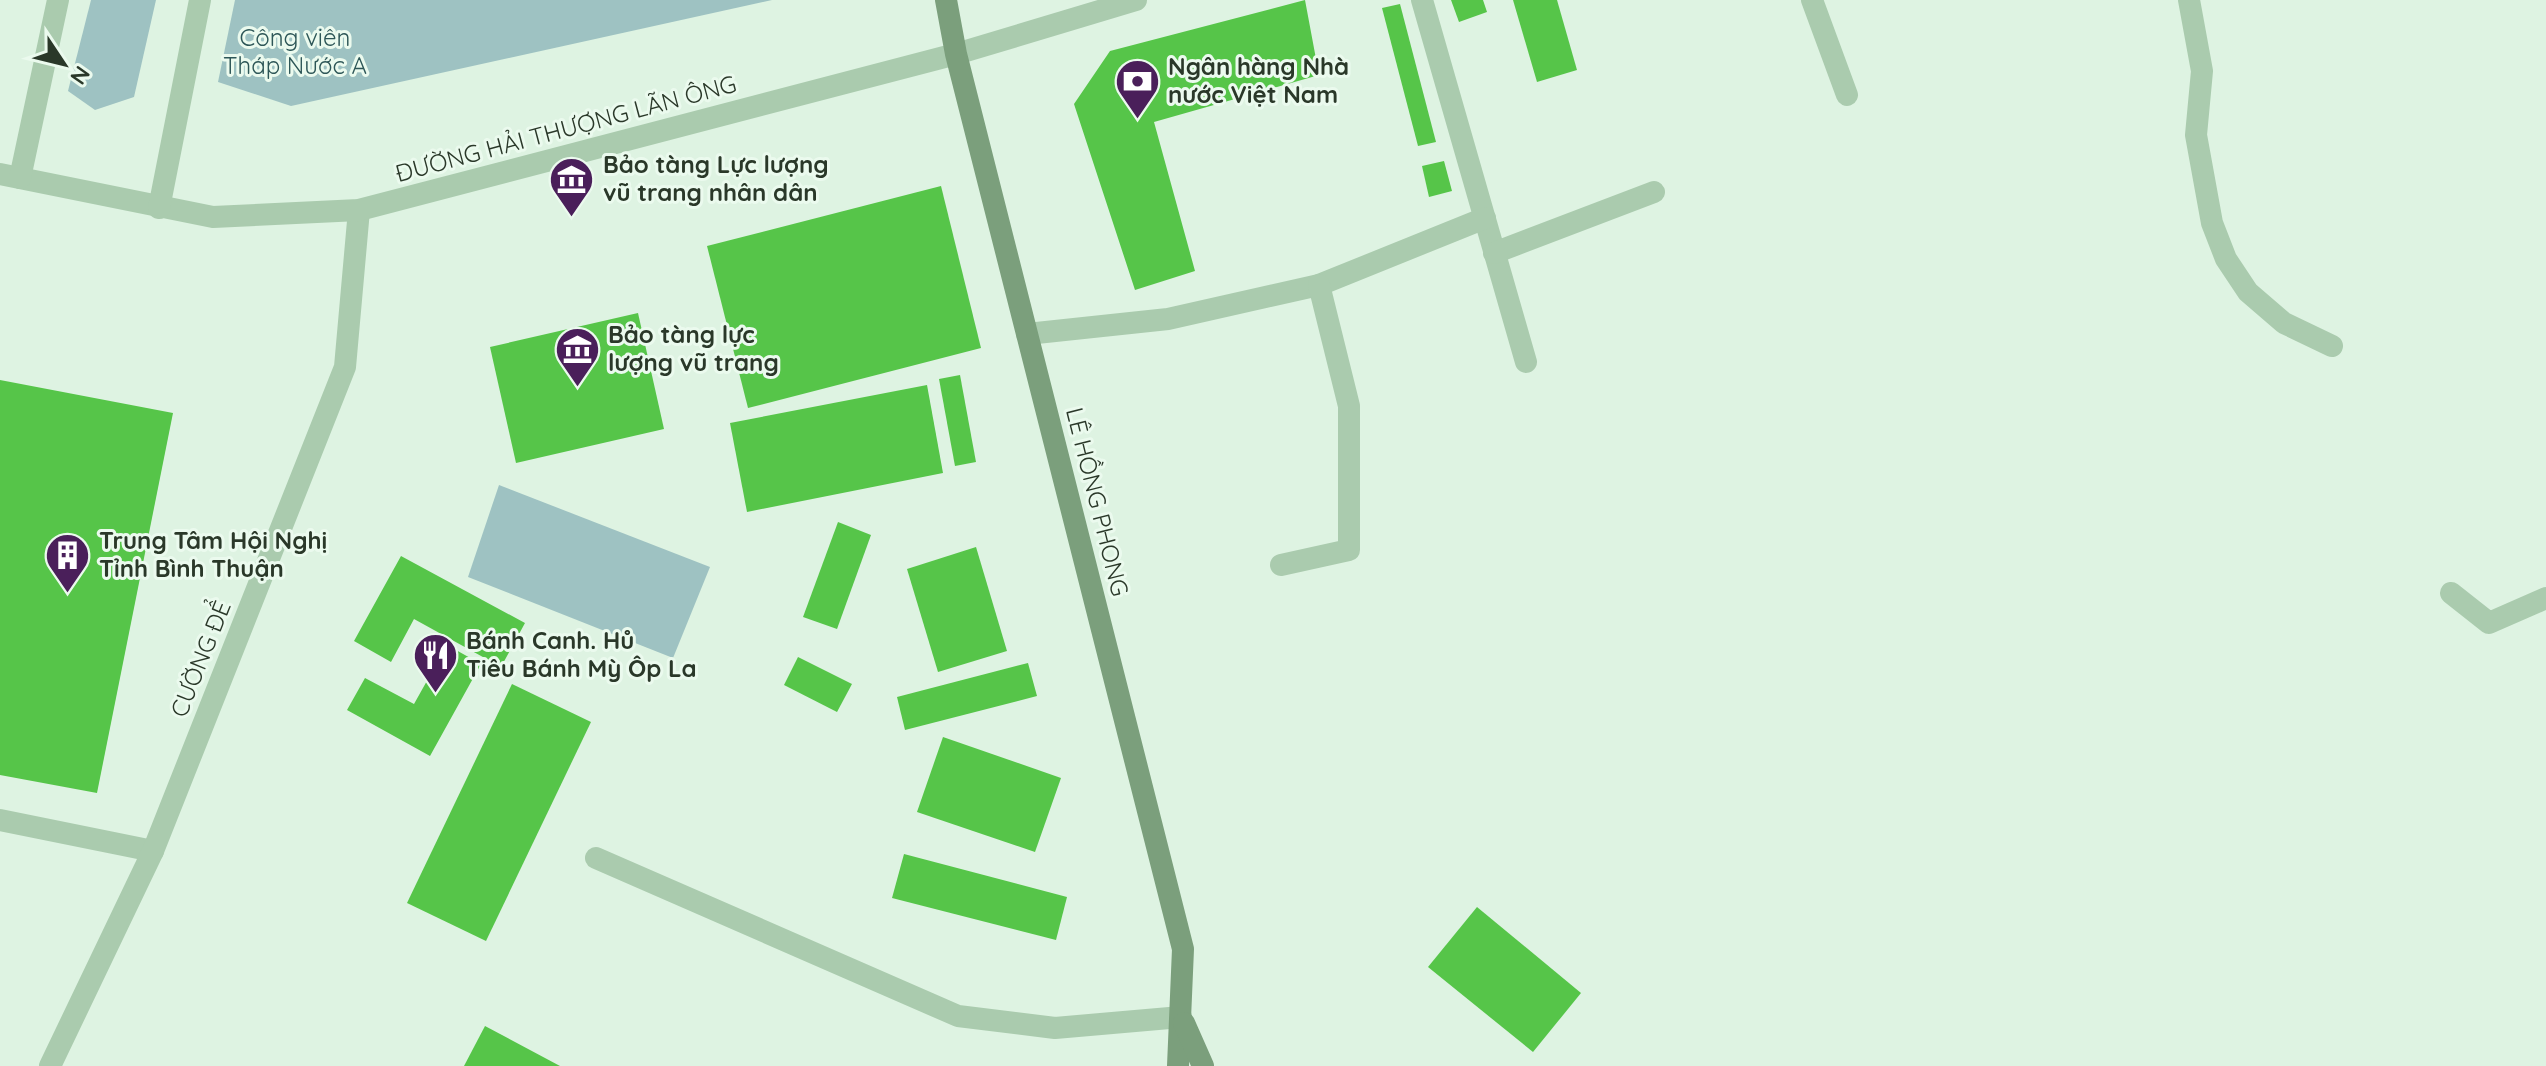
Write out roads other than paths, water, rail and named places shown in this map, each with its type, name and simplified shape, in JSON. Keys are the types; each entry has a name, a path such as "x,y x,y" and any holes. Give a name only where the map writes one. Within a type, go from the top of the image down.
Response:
{"main road":[{"name":"LÊ HỒNG PHONG","path":"946,0 956,54 1183,949 1178,1066"},
{"name":"LÊ HỒNG PHONG","path":"1181,1017 1203,1066"}],"street":[{"path":"10,176 58,0"},
{"path":"159,208 200,0"},
{"name":"ĐƯỜNG HẢI THƯỢNG LÃN ÔNG","path":"10,176 213,217 359,210 956,54 1136,0"},
{"path":"1422,0 1526,362"},
{"path":"1812,0 1847,95"},
{"path":"2189,0 2202,71 2196,135 2212,223 2226,259 2248,292 2284,323 2332,346"},
{"path":"1494,253 1654,192"},
{"name":"CƯỜNG ĐỂ","path":"50,1066 153,851 345,367 359,210"},
{"path":"1027,334 1168,319 1319,285 1485,218"},
{"path":"1281,565 1349,550 1349,406 1319,285"},
{"path":"2451,593 2489,623 2546,598"},
{"path":"0,820 153,851"},
{"path":"596,858 958,1016 1055,1028 1181,1017"}],"place":[{"name":"Ngân hàng Nhà nước Việt Nam","path":"1137,120"},
{"name":"Bảo tàng Lực lượng vũ trang nhân dân","path":"572,218"},
{"name":"Bảo tàng lực lượng vũ trang","path":"577,388"},
{"name":"Trung Tâm Hội Nghị Tỉnh Bình Thuận","path":"68,594"},
{"name":"Bánh Canh. Hů Tiêu Bánh Mỳ Ôp La","path":"435,694"}],"park label":[{"name":"Công viên Tháp Nước A","path":"295,52"}]}
